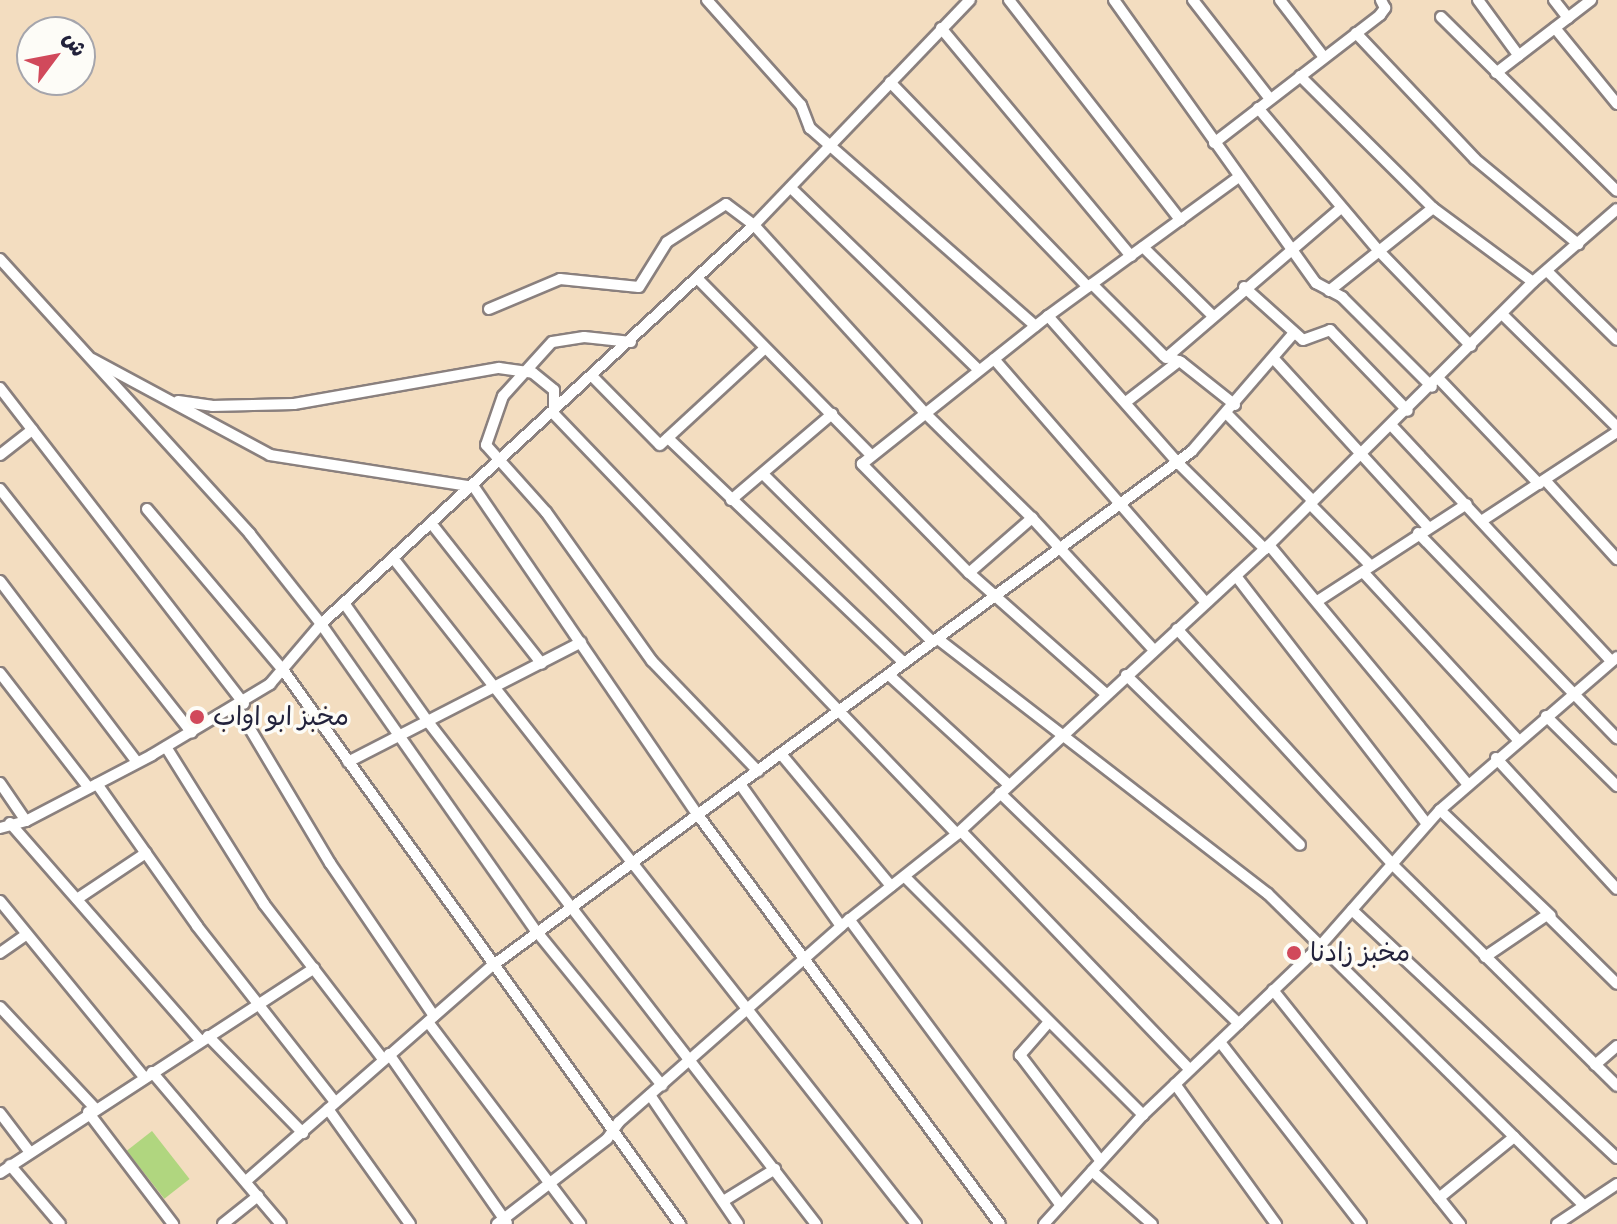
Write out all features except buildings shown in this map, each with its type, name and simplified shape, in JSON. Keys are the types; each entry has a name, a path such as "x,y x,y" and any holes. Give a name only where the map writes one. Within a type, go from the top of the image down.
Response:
{"street":[{"path":"707,0 801,105 810,128 833,144 1035,326"},
{"path":"5,826 26,821 192,733 240,706 283,670 321,624 504,461 754,225 970,0"},
{"path":"1009,0 1180,220"},
{"path":"1114,0 1289,249 1329,291 1342,297 1542,482 1617,559"},
{"path":"1193,0 1270,99"},
{"path":"1280,0 1323,56"},
{"path":"1214,143 1384,10 1381,0"},
{"path":"1478,0 1519,56"},
{"path":"1554,0 1568,18"},
{"path":"1496,73 1591,0"},
{"path":"1441,17 1617,191"},
{"path":"941,28 1131,256"},
{"path":"1555,28 1617,104"},
{"path":"1356,33 1475,159 1578,244"},
{"path":"1300,76 1433,208 1533,282"},
{"path":"890,82 1166,358 1179,361 1235,405"},
{"path":"1258,108 1377,249 1471,346"},
{"path":"1106,694 969,573 863,468 870,454 1035,326 1237,178"},
{"path":"791,188 979,370"},
{"path":"489,309 560,279 639,287 667,242 726,204 754,225 925,413 1032,518 1154,650"},
{"path":"1166,358 1211,314 1341,208"},
{"path":"1329,291 1377,249 1433,208"},
{"path":"166,747 226,849 314,968 386,1057 503,1222 614,1131 650,1095 804,962 845,922 959,833 1061,734 1236,576 1360,458 1533,282 1617,209"},
{"path":"1143,247 1211,314"},
{"path":"0,259 250,534 321,624 537,932 662,1085"},
{"path":"1547,271 1617,340"},
{"path":"698,279 870,454"},
{"path":"1244,287 1303,340 1330,330 1408,411"},
{"path":"1483,520 1617,429 1502,314"},
{"path":"1048,316 1177,462 1319,600 1468,785"},
{"path":"246,1181 492,966 1177,462 1227,414 1294,333"},
{"path":"631,342 584,337 552,342 519,374 503,396 486,445 504,461 546,512 652,661 758,771"},
{"path":"593,377 660,445 764,349"},
{"path":"92,359 270,455 474,487 698,815 1000,1224"},
{"path":"994,359 1206,603"},
{"path":"1274,359 1423,530 1572,694 1617,738"},
{"path":"1126,402 1179,361"},
{"path":"172,400 212,406 294,404 499,368 519,374 533,373 554,390 554,414 838,712 1189,1069"},
{"path":"0,388 240,706 330,863 431,1019 580,1224"},
{"path":"731,500 832,414"},
{"path":"1227,414 1311,503 1518,740"},
{"path":"1044,1224 1143,1115 1320,946 1440,810 1496,758 1614,659 1392,426"},
{"path":"0,455 32,430"},
{"path":"668,438 904,663"},
{"path":"763,474 935,640 1268,894 1584,1206"},
{"path":"0,489 192,733"},
{"path":"1319,600 1467,504"},
{"path":"147,509 283,670 492,966 680,1224"},
{"path":"969,573 1032,518"},
{"path":"431,523 542,664"},
{"path":"393,558 635,861 916,1224"},
{"path":"1236,576 1427,824"},
{"path":"0,581 137,762"},
{"path":"344,603 429,723 692,1058 816,1224"},
{"path":"1177,629 1392,864 1617,1086"},
{"path":"348,762 498,689 581,642"},
{"path":"0,673 146,853 197,926 261,1003 410,1224"},
{"path":"889,675 1009,785"},
{"path":"1126,675 1300,845"},
{"path":"1546,716 1617,786"},
{"path":"781,754 891,886"},
{"path":"1496,758 1617,889"},
{"path":"0,783 26,821"},
{"path":"740,784 1061,1205"},
{"path":"1000,793 1239,1024"},
{"path":"1440,810 1617,984"},
{"path":"5,826 77,899 204,1038 303,1133"},
{"path":"77,899 146,853"},
{"path":"905,877 1143,1115"},
{"path":"0,901 26,935 281,1224"},
{"path":"1352,910 1617,1158"},
{"path":"1485,957 1543,916 1551,916"},
{"path":"0,953 26,935"},
{"path":"0,1173 29,1151 314,968"},
{"path":"1273,990 1460,1224"},
{"path":"0,1007 92,1110 173,1224"},
{"path":"1048,1023 1020,1055 1100,1160"},
{"path":"1220,1042 1361,1224"},
{"path":"1595,1065 1617,1046"},
{"path":"1175,1084 1276,1224"},
{"path":"650,1095 725,1200 738,1224"},
{"path":"0,1113 29,1151"},
{"path":"1439,1198 1514,1137"},
{"path":"10,1165 60,1224"},
{"path":"725,1200 775,1169"},
{"path":"1092,1171 1152,1224"},
{"path":"1557,1224 1617,1184"},
{"path":"223,1224 258,1196"}],"green space":[{"path":"152,1131 190,1179 164,1199 127,1151"}],"place":[{"name":"مخبز ابو اواب","path":"197,717"},
{"name":"مخبز زادنا","path":"1294,953"}]}
